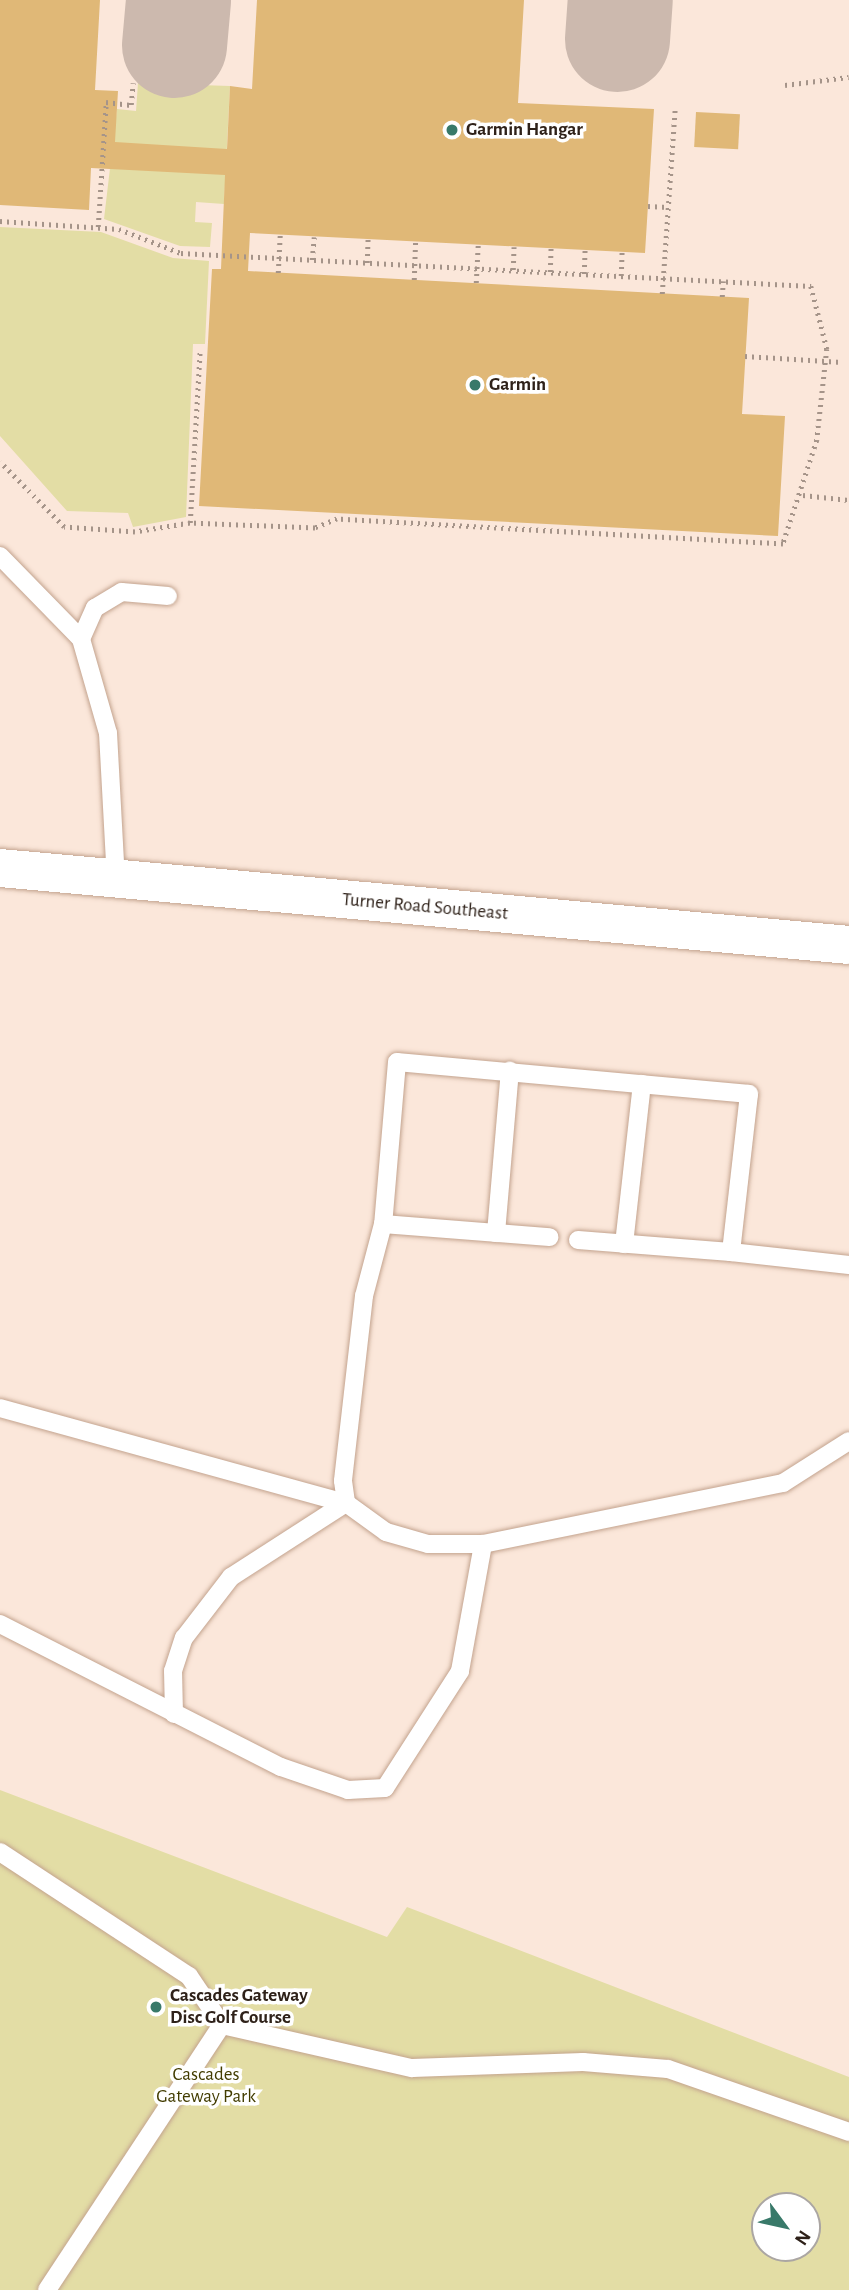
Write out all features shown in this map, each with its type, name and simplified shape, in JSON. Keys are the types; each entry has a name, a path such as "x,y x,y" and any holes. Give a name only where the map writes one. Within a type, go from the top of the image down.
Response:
{"main road":[{"name":"Turner Road Southeast","path":"0,868 849,945"}],"lane":[{"path":"0,556 81,639 108,733 116,878"},
{"path":"81,639 95,608 122,592 168,596"},
{"path":"345,1503 364,1296 383,1224 397,1062 749,1094 732,1252"},
{"path":"496,1233 510,1071"},
{"path":"624,1244 642,1084"},
{"path":"383,1224 549,1237"},
{"path":"578,1240 732,1252 849,1265"},
{"path":"0,1408 345,1503 386,1532 428,1544 483,1544 782,1483 849,1441"},
{"path":"174,1714 173,1671 184,1638 231,1577 345,1503"},
{"path":"0,1624 281,1767 348,1790 385,1788 460,1671 483,1544"},
{"path":"0,1852 189,1976 222,2025 412,2068 583,2062 668,2069 849,2132"},
{"path":"47,2290 222,2025"}],"path":[{"path":"785,85 849,77"},
{"path":"98,227 106,103 131,105 133,83"},
{"path":"662,294 676,110"},
{"path":"648,206 668,207"},
{"path":"0,221 98,227 137,233 181,253 811,286 827,360 817,440 803,495 783,544 337,519 315,528 190,523 135,532 64,527 0,462"},
{"path":"278,273 280,235"},
{"path":"312,260 314,237"},
{"path":"367,262 368,239"},
{"path":"414,280 415,242"},
{"path":"476,283 478,245"},
{"path":"513,270 514,247"},
{"path":"550,272 551,248"},
{"path":"584,274 585,250"},
{"path":"621,276 622,252"},
{"path":"722,297 723,281"},
{"path":"190,523 200,352"},
{"path":"745,356 842,362"},
{"path":"803,495 849,500"}],"green space":[{"path":"138,83 230,86 224,204 196,202 195,222 212,223 210,247 180,246 104,219 117,109 136,111"},
{"path":"0,227 101,232 173,258 209,261 205,344 193,344 186,517 133,527 128,513 67,511 0,436"},
{"name":"Cascades Gateway Park","path":"0,1790 387,1937 407,1907 849,2077 849,2290 0,2290"}],"building":[{"path":"0,0 100,0 95,90 118,91 115,142 227,149 230,86 252,89 257,0 524,0 518,103 654,109 645,253 250,233 248,271 749,298 742,414 785,416 778,536 199,506 212,269 221,269 225,175 91,168 89,210 0,205"},
{"path":"696,112 740,114 738,149 694,147"}],"taxiway":[{"path":"174,45 178,0"},
{"path":"617,39 620,0"}],"place":[{"name":"Garmin Hangar","path":"452,130"},
{"name":"Garmin","path":"475,385"},
{"name":"Cascades Gateway Disc Golf Course","path":"156,2007"}]}
